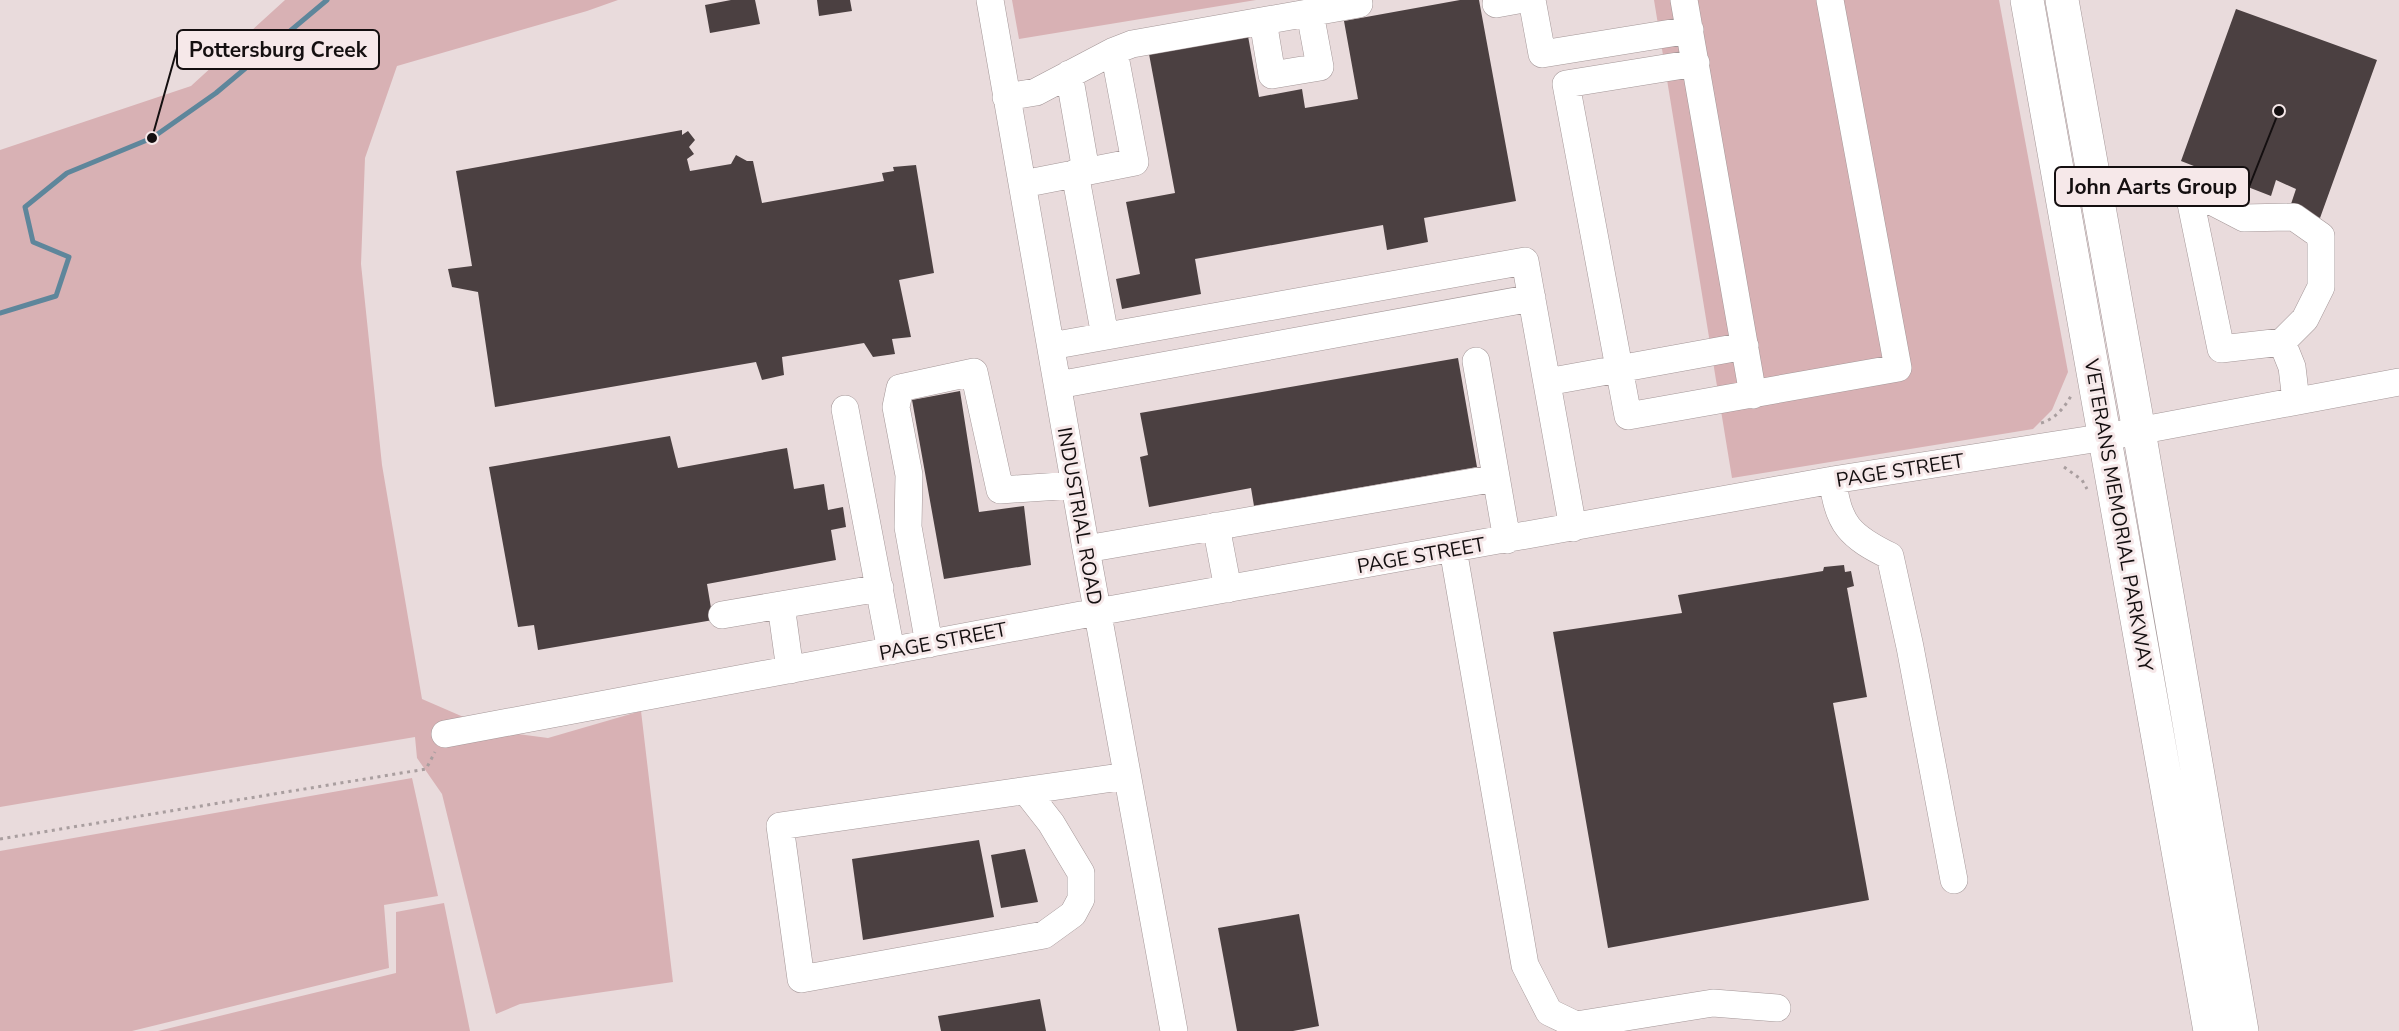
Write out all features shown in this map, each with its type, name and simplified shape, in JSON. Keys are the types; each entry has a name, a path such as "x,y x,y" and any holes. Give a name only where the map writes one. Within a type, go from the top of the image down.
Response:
{"highway":[{"name":"VETERANS MEMORIAL PARKWAY","path":"2027,0 2210,1031"},
{"name":"VETERANS MEMORIAL PARKWAY","path":"2062,0 2242,1031"}],"street":[{"name":"INDUSTRIAL ROAD","path":"990,0 1097,612 1174,1031"},
{"path":"1532,0 1542,54 1690,30"},
{"path":"1684,0 1753,395"},
{"path":"1696,63 1566,84 1628,416 1898,368 1830,0"},
{"path":"1006,97 1036,92 1132,44 1359,4"},
{"path":"1263,21 1272,75 1320,67 1311,13"},
{"path":"1023,184 1135,162 1114,51"},
{"path":"1069,74 1105,336"},
{"path":"2188,189 2244,218 2294,217 2321,236 2321,286 2305,319 2282,342 2221,349 2188,189"},
{"path":"1051,346 1525,261 1573,528"},
{"path":"1058,385 1532,298"},
{"path":"2282,342 2292,367 2296,401"},
{"path":"1546,382 1745,346"},
{"path":"1476,361 1507,540"},
{"path":"928,644 908,526 909,476 896,407 900,388 974,372 1000,490 1075,486"},
{"name":"PAGE STREET","path":"445,734 1097,612 1833,480 2106,437 2399,382"},
{"path":"845,409 891,651"},
{"path":"1086,549 1496,478"},
{"path":"1833,480 1836,504 1842,520 1851,531 1875,549 1890,556 1910,647 1954,880"},
{"path":"1216,526 1228,589"},
{"path":"1453,549 1525,965 1549,1011 1576,1025 1713,1002 1777,1008"},
{"path":"722,615 879,588"},
{"path":"781,605 790,670"},
{"path":"1026,791 1051,823 1081,873 1081,899 1072,914 1044,935 801,979 780,826 1127,776"}],"path":[{"path":"0,839 426,769 445,734"}],"shaded area":[{"path":"285,0 618,0 397,66 365,158 361,264 382,465 422,699 475,722 510,733 548,738 641,711 673,982 520,1004 496,1014 442,794 417,758 415,737 0,807 0,150 191,86"},
{"path":"1012,0 1256,0 1019,39"},
{"path":"1654,0 1999,0 2068,372 2052,410 2033,429 1732,478"},
{"path":"412,778 438,896 384,905 389,968 132,1031 0,1031 0,851"},
{"path":"444,903 470,1031 158,1031 396,973 396,912"}],"building":[{"path":"731,0 755,0 760,24 710,33 705,5"},
{"path":"817,0 850,0 852,11 819,16"},
{"path":"1460,0 1479,0 1516,201 1424,218 1428,242 1387,250 1383,225 1195,259 1201,294 1122,309 1116,279 1140,274 1126,202 1175,193 1149,54 1248,36 1259,97 1302,89 1305,108 1358,99 1344,21"},
{"path":"2236,9 2377,60 2320,218 2290,207 2296,189 2276,180 2271,196 2181,161"},
{"path":"682,130 682,135 688,131 695,140 689,147 694,154 687,159 690,171 731,164 736,155 747,161 753,161 762,203 884,181 882,173 894,171 893,167 916,165 934,273 899,280 911,337 892,339 895,354 873,357 864,343 782,357 784,375 762,380 756,362 495,407 478,292 452,287 448,269 472,266 456,171"},
{"path":"1458,358 1477,467 1254,506 1251,488 1149,507 1140,457 1148,455 1140,413"},
{"path":"960,391 979,512 1024,506 1031,565 944,579 912,400"},
{"path":"670,436 678,468 787,448 794,489 824,484 828,510 843,507 846,527 831,530 836,560 707,584 713,620 538,650 534,625 518,627 489,467"},
{"path":"1844,565 1845,572 1851,571 1854,586 1847,588 1867,697 1833,703 1869,900 1608,948 1553,632 1682,613 1678,595 1823,571 1824,567"},
{"path":"979,840 994,917 863,940 852,859"},
{"path":"1025,849 1038,902 1001,908 991,855"},
{"path":"1299,914 1319,1026 1293,1031 1237,1031 1218,928"},
{"path":"1040,999 1046,1031 941,1031 938,1016"}],"waterway":[{"path":"0,313 56,296 69,257 33,242 25,207 67,173 152,138 216,93 327,0"}],"place":[{"name":"John Aarts Group","path":"2279,111"},
{"name":"Pottersburg Creek","path":"152,138"}]}
